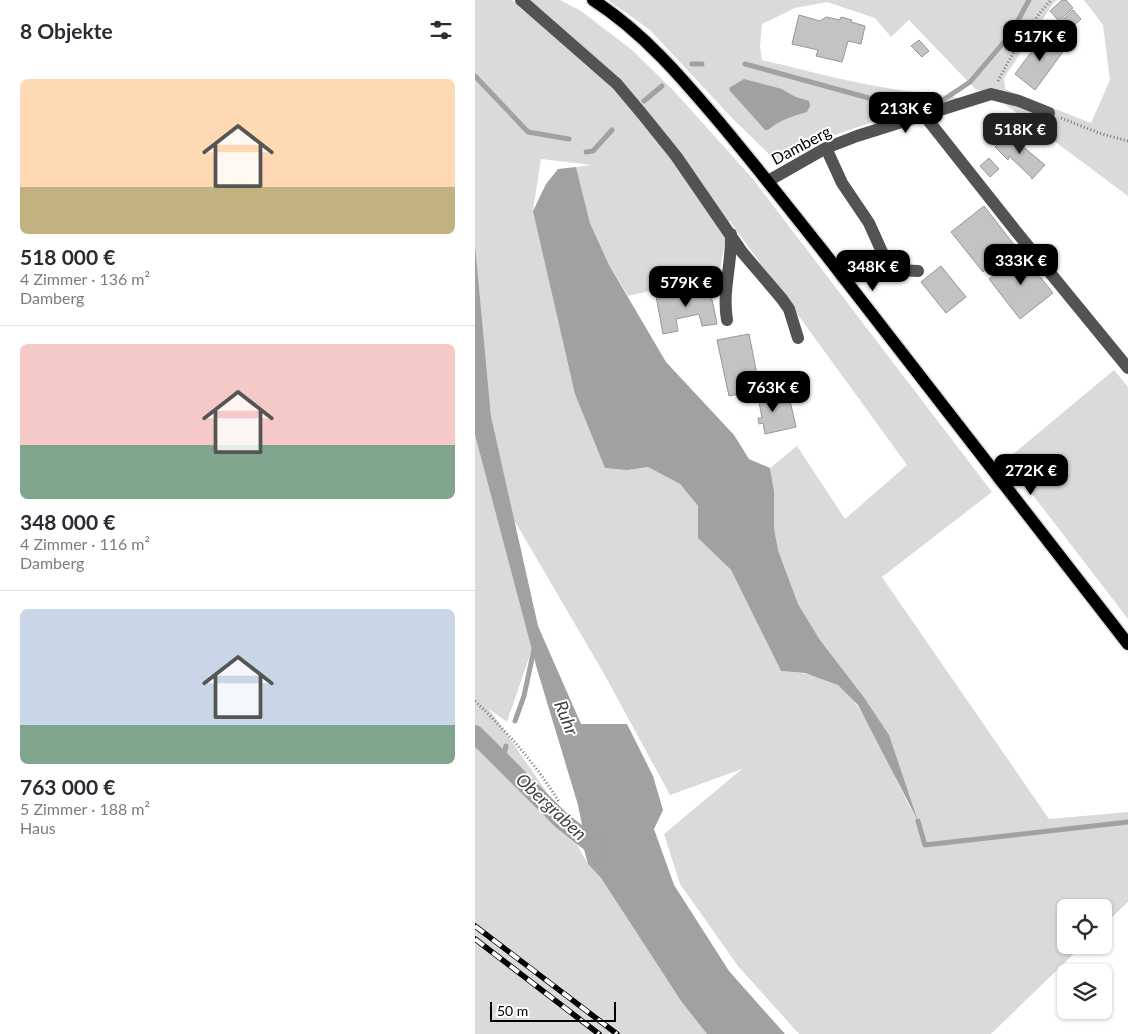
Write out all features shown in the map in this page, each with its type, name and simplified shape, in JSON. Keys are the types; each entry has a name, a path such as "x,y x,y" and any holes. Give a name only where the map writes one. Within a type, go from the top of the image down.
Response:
{"main road":[{"path":"593,0 634,31 680,77 768,181 1128,644"}],"street":[{"path":"521,0 601,69 626,95 676,156 742,252 769,282 789,309 798,338"},
{"path":"991,94 1019,101 1049,113"},
{"name":"Damberg","path":"768,181 827,148 857,136 991,94"},
{"path":"924,115 1128,368"},
{"path":"827,148 842,183 869,224 887,263 897,270 918,271"},
{"path":"727,320 725,296 730,265 731,234"}],"path":[{"path":"991,94 1016,48 1040,12 1051,0"},
{"path":"1049,113 1099,133 1128,141"},
{"path":"475,701 525,753 559,802"}],"shaded area":[{"path":"475,0 512,0 549,28 530,0 560,0 581,11 632,50 674,91 752,178 992,492 882,577 1049,819 1128,812 1128,902 1112,917 1112,899 1057,899 1057,954 1074,954 1063,964 1057,964 1057,970 991,1034 799,1034 738,966 680,884 664,834 742,769 670,795 603,672 514,520 491,416 475,244","holes":["541,159 592,165 576,167 590,223 609,265 628,296 719,275 729,220 907,465 845,519 797,446 770,468 774,491 774,528 778,550 798,604 820,640 863,696 916,817 869,725 847,693 836,684 823,678 781,671 731,570 698,538 698,506 680,484 648,467 628,470 533,211"]},
{"path":"608,0 1057,0 1004,78 1005,89 1091,123 1110,80 1103,25 1084,0 1128,0 1128,196 991,94 975,89 909,20 891,37 875,18 827,2 795,8 762,24 760,47 762,60 871,85 964,99 890,116 826,138 779,164 733,119 650,30","holes":["729,88 782,89 802,98 803,113 796,114 765,130"]},
{"path":"1114,370 1128,387 1128,619 1006,460"},
{"path":"475,435 532,649 507,722 489,709 546,791 588,864 601,878 681,1001 707,1034 475,1034"}],"water":[{"path":"744,79 782,89 794,96 809,101 810,106 807,112 765,130 730,91 729,88"},
{"path":"576,167 590,223 609,265 666,362 734,435 749,459 770,468 774,491 774,528 778,550 798,604 820,640 863,696 889,735 918,821 858,705 838,685 805,673 781,671 731,570 698,538 698,506 680,484 648,467 628,470 605,468 575,394 533,211 546,184 558,169"},
{"name":"Ruhr","path":"475,244 491,416 538,626 581,724 627,724 653,776 663,810 654,829 674,885 729,971 785,1034 707,1034 681,1001 601,878 588,864 578,827 582,825 578,805 537,669 475,435"}],"building":[{"path":"1062,0 1066,0 1073,8 1059,21 1050,11"},
{"path":"1073,10 1081,19 1063,36 1055,27"},
{"path":"799,15 820,21 826,17 840,20 841,17 865,26 861,44 848,41 842,62 816,56 818,50 792,44"},
{"path":"1047,35 1065,49 1035,90 1015,74"},
{"path":"919,40 929,51 922,57 911,46"},
{"path":"1010,131 1024,143 1020,144 1045,165 1032,179 1009,156 1008,160 995,147"},
{"path":"989,158 999,169 990,177 980,166"},
{"path":"984,206 1015,246 983,272 951,232"},
{"path":"1021,253 1053,293 1020,319 989,279"},
{"path":"941,266 966,297 946,313 921,282"},
{"path":"709,285 717,324 702,326 699,314 676,319 678,331 663,334 656,296"},
{"path":"749,334 760,390 729,396 717,340"},
{"path":"760,390 761,395 771,399 773,405 790,401 796,427 765,434 763,423 759,424 758,418 762,418 759,402 750,402 743,397 746,395 745,393"}],"waterway":[{"path":"745,64 898,106 943,100 970,82 1010,35 1029,0"},
{"path":"692,64 702,64"},
{"path":"475,76 528,132 569,139"},
{"path":"644,101 662,86"},
{"path":"586,152 593,151 612,130"},
{"path":"515,721 524,696 534,649"},
{"name":"Obergraben","path":"475,734 561,820 599,850"},
{"path":"502,761 506,746"},
{"path":"918,821 925,845 1128,822"}],"railway":[{"path":"475,926 617,1034"},
{"path":"475,939 599,1034"}]}
